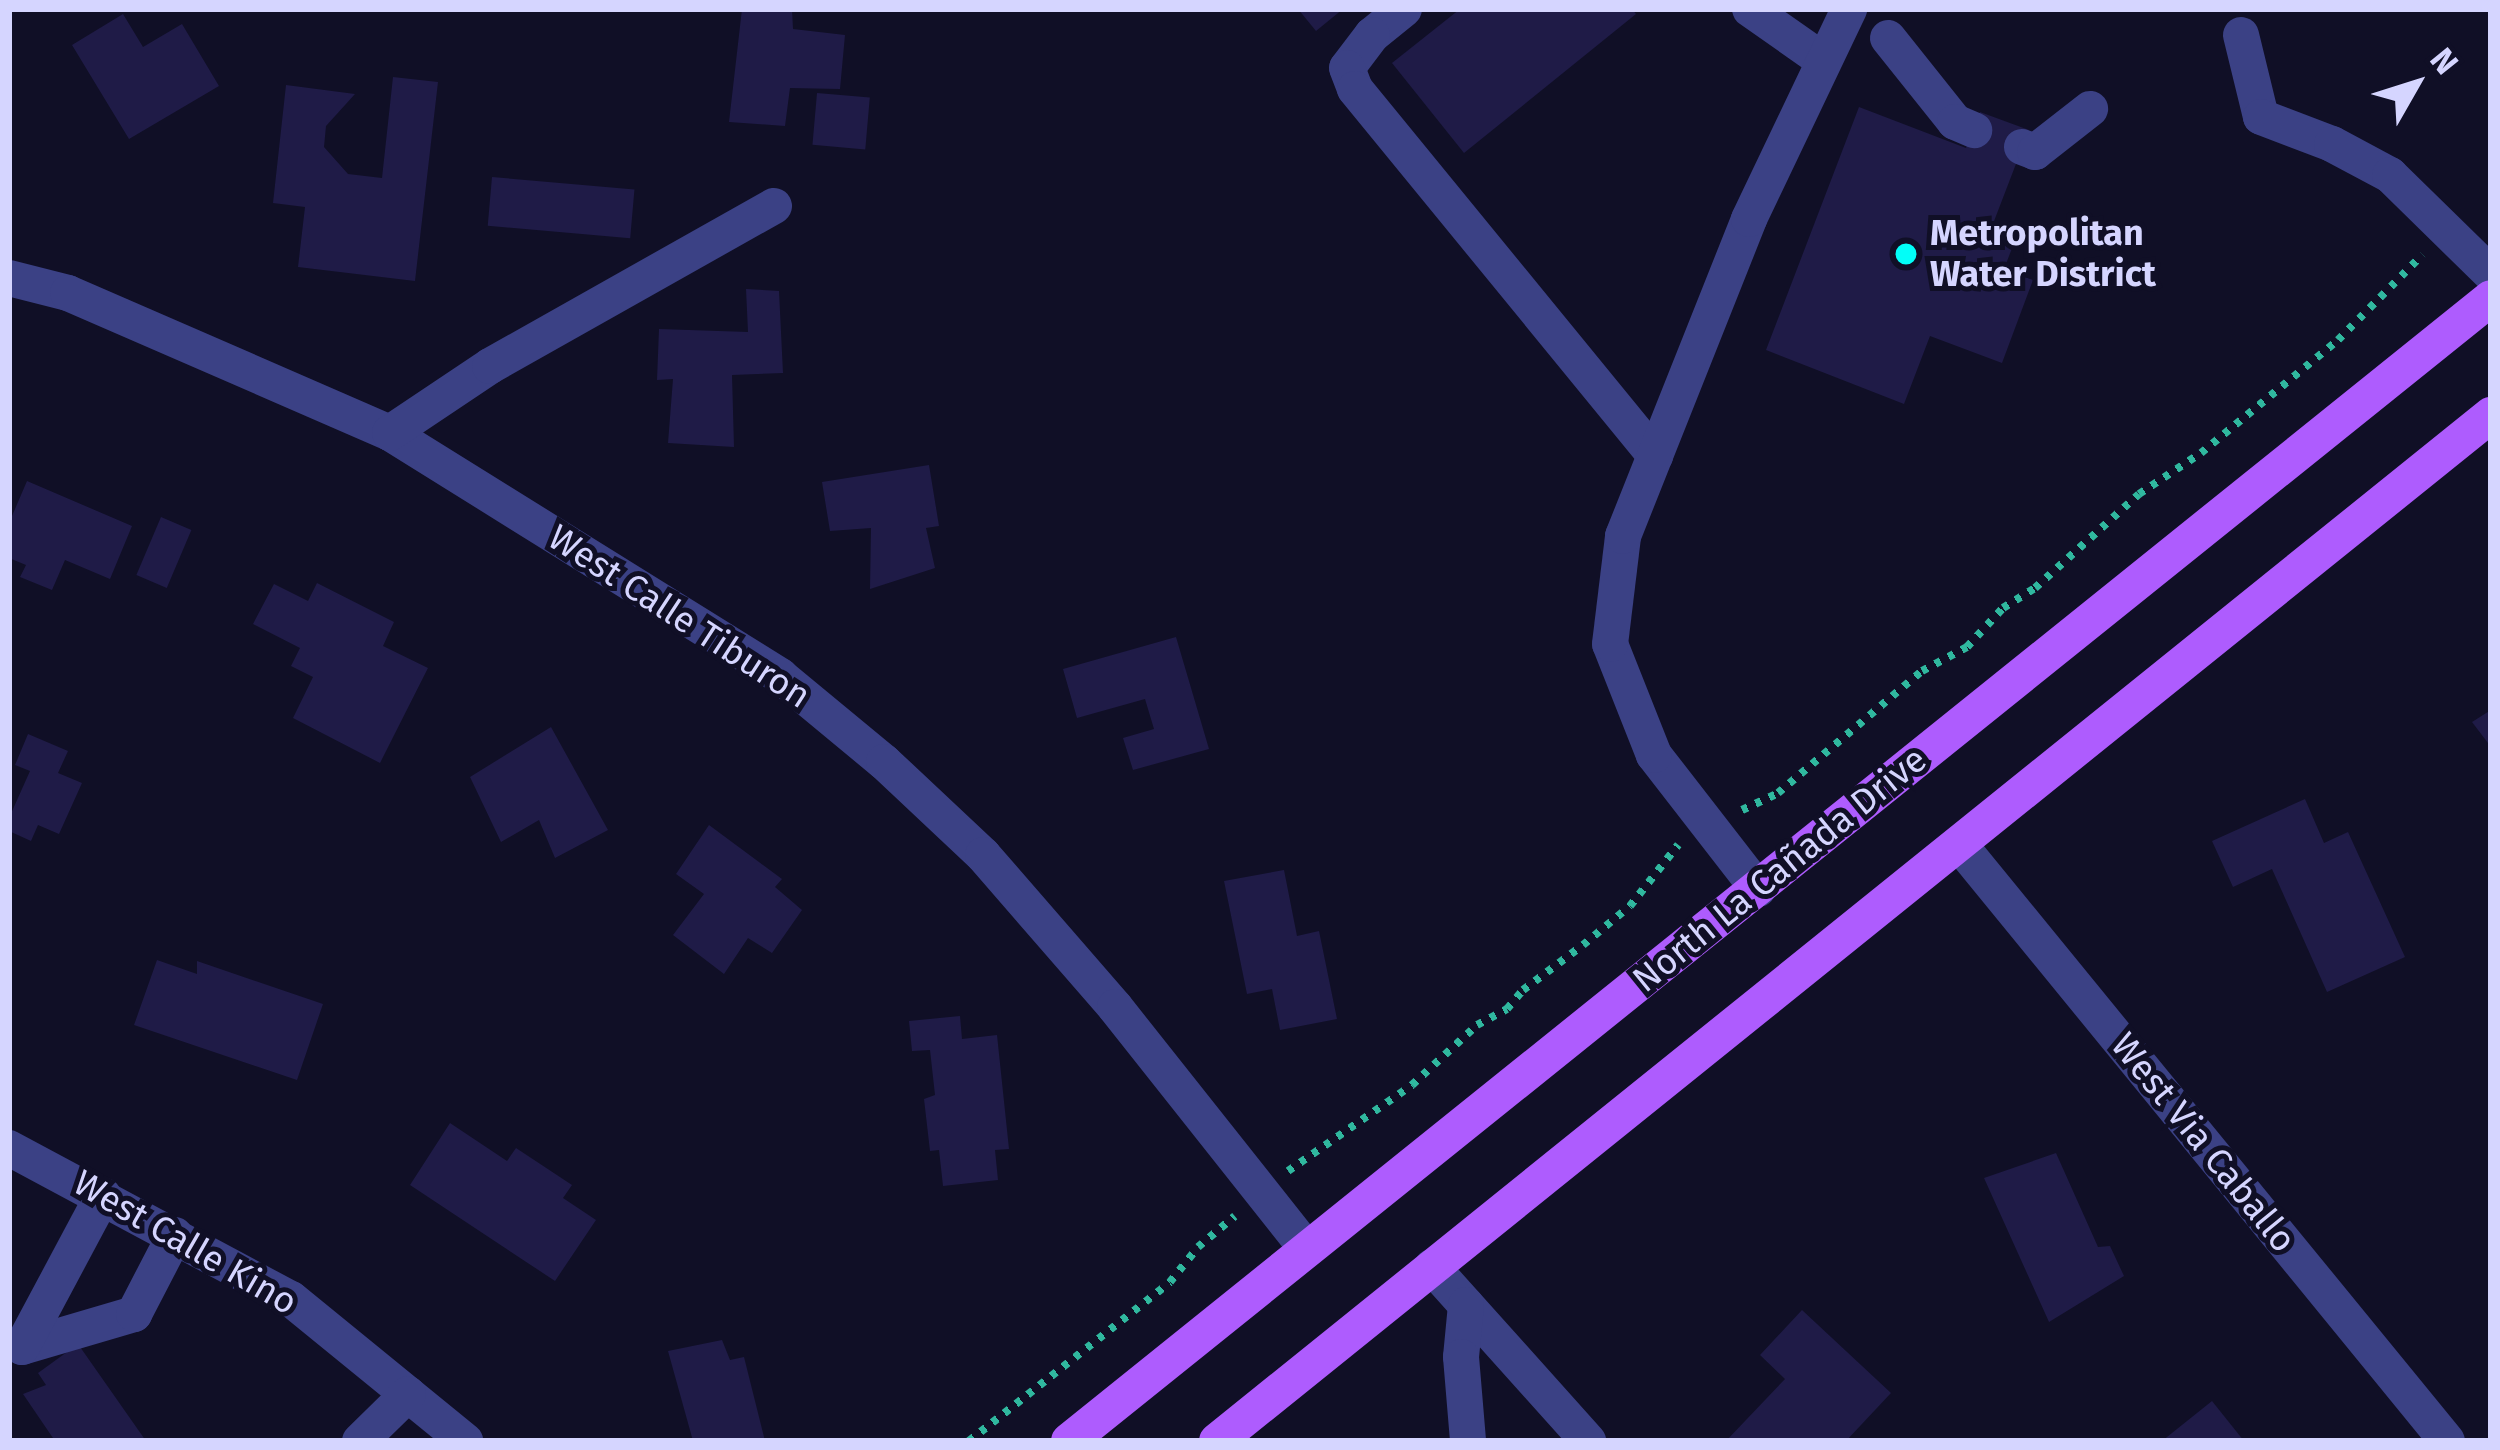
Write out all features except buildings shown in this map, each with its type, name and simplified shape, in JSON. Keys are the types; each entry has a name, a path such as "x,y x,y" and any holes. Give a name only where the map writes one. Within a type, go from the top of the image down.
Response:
{"main road":[{"name":"North La Cañada Drive","path":"1069,1441 2491,298"},
{"path":"1217,1441 2491,415"}],"street":[{"path":"1404,9 1372,35 1347,68 1355,89 1655,456"},
{"path":"1750,9 1824,61"},
{"path":"1758,889 1654,755 1610,644 1623,536 1750,219 1849,9"},
{"path":"2241,35 2261,117 2332,144 2390,175 2491,274"},
{"path":"1888,38 1954,122 1974,130"},
{"path":"2022,147 2035,152 2090,109"},
{"path":"390,433 490,366 774,206"},
{"name":"West Calle Tiburon","path":"9,278 68,293 390,433 780,676 884,762 983,855 1115,1007 1307,1249"},
{"name":"West Via Caballo","path":"1959,844 2447,1441"},
{"name":"West Calle Kino","path":"9,1148 291,1299 465,1441"},
{"path":"103,1195 22,1347 134,1314 176,1235"},
{"path":"1432,1267 1588,1441"},
{"path":"1466,1305 1461,1357 1468,1441"},
{"path":"360,1441 408,1394"}],"place":[{"name":"Metropolitan Water District","path":"1906,254"}]}
